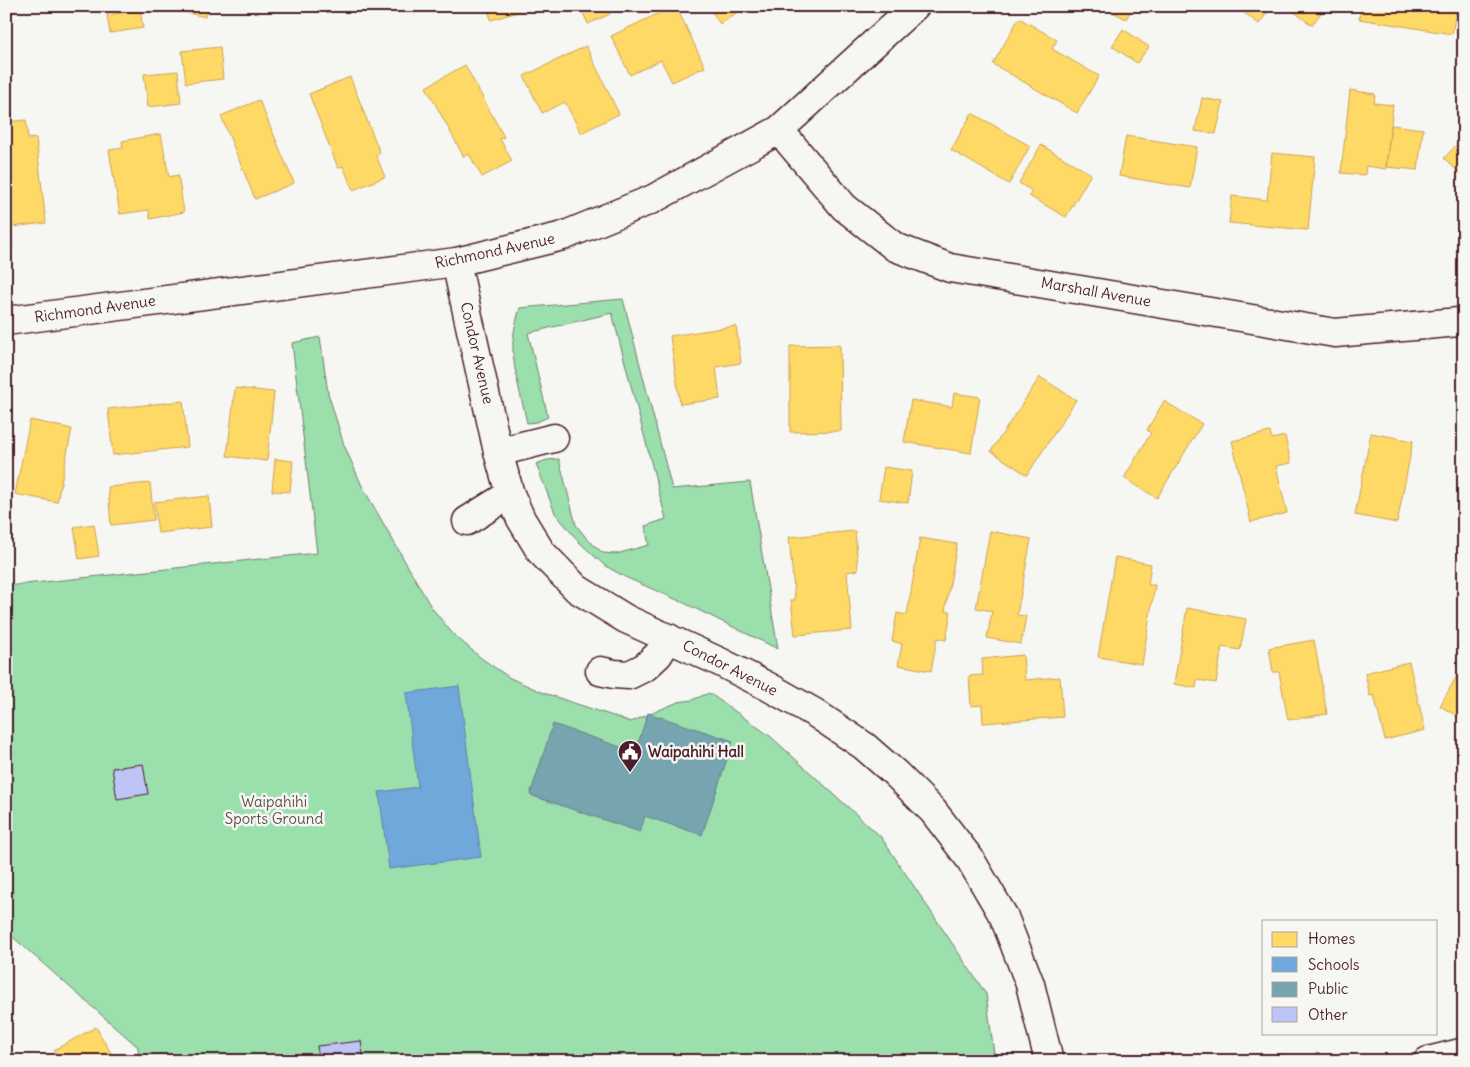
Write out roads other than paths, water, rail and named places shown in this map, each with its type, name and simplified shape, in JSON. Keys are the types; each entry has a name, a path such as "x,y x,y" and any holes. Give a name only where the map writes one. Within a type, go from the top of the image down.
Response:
{"street":[{"name":"Richmond Avenue","path":"6,321 456,262 563,236 653,198 779,130 915,6"},
{"name":"Marshall Avenue","path":"779,130 844,207 895,247 950,268 1335,334 1464,321"},
{"name":"Condor Avenue","path":"456,262 498,452 510,494 521,519 541,552 577,588 626,619 753,678 815,713 864,746 896,774 933,811 970,859 1004,917 1030,984 1049,1061"},
{"path":"498,452 554,438"},
{"path":"467,521 510,494"},
{"path":"600,671 629,675 645,667 658,655 669,638"},
{"path":"1428,1061 1464,1052"}],"place":[{"name":"Waipahihi Hall","path":"630,773"}],"park label":[{"name":"Waipahihi Sports Ground","path":"274,810"}]}
